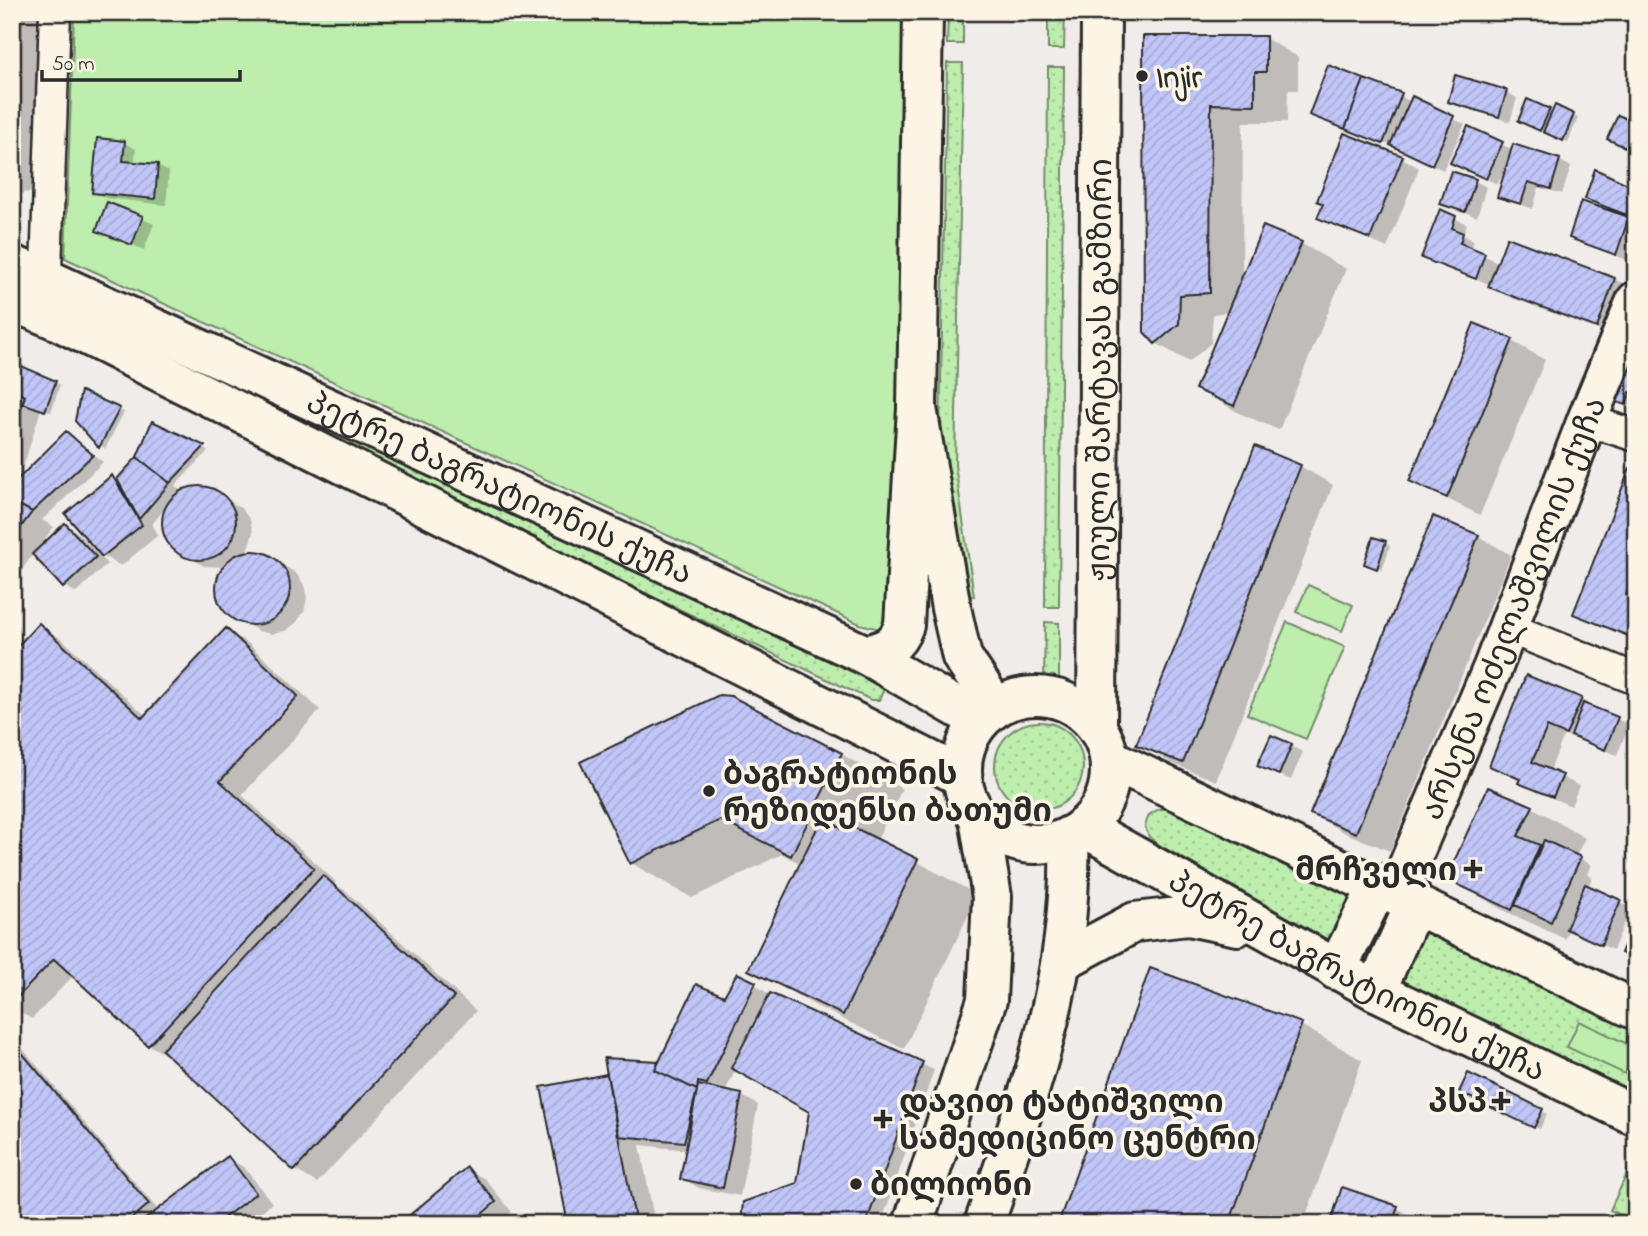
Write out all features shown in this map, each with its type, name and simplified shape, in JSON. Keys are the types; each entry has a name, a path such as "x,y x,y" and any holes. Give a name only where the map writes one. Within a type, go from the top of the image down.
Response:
{"main road":[{"path":"866,655 884,650 898,641 904,625 916,408 923,12"},
{"name":"ჟიული შარტავას გამზირი","path":"1101,12 1103,743"},
{"name":"პეტრე ბაგრატიონის ქუჩა","path":"28,289 866,655 987,713"},
{"name":"პეტრე ბაგრატიონის ქუჩა","path":"28,289 961,776"},
{"name":"არსენა ოძელაშვილის ქუჩა","path":"1398,890 1509,628 1587,420 1636,301"},
{"path":"916,408 962,657 987,713"},
{"path":"1103,743 1108,789 1102,804 1076,832 1054,842 1021,843 1005,838 979,818 967,799 961,776 962,756 968,737 987,713 1021,696 1050,696 1076,707 1103,743 1636,1010"},
{"path":"913,1224 987,1000 992,897 979,818"},
{"name":"პეტრე ბაგრატიონის ქუჩა","path":"1076,832 1376,991 1636,1116"},
{"path":"984,1224 1035,1078 1062,961 1076,832"},
{"path":"1336,970 1398,890"},
{"path":"1376,991 1398,890"},
{"path":"1062,961 1135,922 1188,916 1226,923 1283,940"}],"street":[{"path":"28,289 55,12"},
{"path":"1587,420 1636,436"},
{"path":"1509,628 1636,679"}],"green space":[{"path":"74,12 907,12 893,620 879,629 860,624 65,258"},
{"path":"948,12 963,12 963,44 947,44"},
{"path":"1048,12 1065,12 1064,49 1048,49"},
{"path":"947,63 963,63 955,465 974,596 964,597 940,433"},
{"path":"1048,67 1064,67 1059,607 1045,607"},
{"path":"84,317 879,684 884,689 879,700 871,700 81,326"},
{"path":"1308,585 1353,605 1342,631 1296,612"},
{"path":"1045,622 1059,623 1059,688 1044,683"},
{"path":"1287,622 1345,647 1306,739 1247,714"},
{"path":"1039,722 1056,725 1070,735 1080,749 1083,766 1080,783 1070,797 1056,807 1039,810 1022,807 1008,797 998,783 995,766 998,749 1008,735 1022,725"},
{"path":"1159,809 1167,809 1352,895 1332,942 1149,837 1145,826 1149,815"},
{"path":"1424,929 1636,1030 1636,1095 1402,983 1400,975"},
{"path":"1579,1021 1636,1048 1625,1074 1567,1047"},
{"path":"1634,1159 1636,1201 1628,1219 1610,1210"}],"building":[{"path":"12,12 17,12 13,169 12,169"},
{"path":"1143,36 1266,36 1266,72 1255,72 1255,105 1211,104 1210,293 1180,295 1179,324 1155,344 1144,332"},
{"path":"1328,65 1364,79 1345,129 1309,115"},
{"path":"1455,75 1507,90 1499,117 1448,102"},
{"path":"1364,79 1402,93 1383,144 1345,129"},
{"path":"1412,96 1454,116 1432,165 1390,145"},
{"path":"1527,99 1550,109 1540,131 1518,121"},
{"path":"1555,105 1574,114 1563,141 1543,132"},
{"path":"1618,115 1636,123 1636,152 1607,139"},
{"path":"1468,126 1503,142 1486,179 1450,163"},
{"path":"1344,133 1403,156 1370,239 1317,218 1323,204 1317,201"},
{"path":"97,138 125,141 123,161 158,164 155,199 92,193"},
{"path":"1513,144 1560,159 1551,189 1528,182 1521,204 1497,197"},
{"path":"1595,169 1636,188 1636,196 1627,215 1585,199"},
{"path":"1451,171 1476,179 1465,212 1440,204"},
{"path":"1581,201 1629,217 1616,255 1569,238"},
{"path":"107,202 143,216 132,245 96,231"},
{"path":"1440,209 1456,216 1452,228 1463,233 1460,243 1485,253 1476,279 1421,258"},
{"path":"1263,226 1302,242 1234,406 1195,389"},
{"path":"1507,237 1615,278 1597,328 1488,287"},
{"path":"1474,323 1513,339 1447,498 1409,481"},
{"path":"1630,351 1636,353 1636,394 1630,392 1626,405 1614,401"},
{"path":"12,362 56,381 45,411 22,403 25,396 12,390"},
{"path":"12,390 25,396 12,435"},
{"path":"81,391 120,408 99,448 75,421"},
{"path":"152,421 205,446 170,483 137,457"},
{"path":"66,431 93,455 32,512 12,501 12,485"},
{"path":"1255,446 1301,465 1183,763 1136,745"},
{"path":"137,457 170,483 139,519 117,479"},
{"path":"1630,468 1636,470 1636,570 1626,595 1636,599 1636,639 1573,614"},
{"path":"112,475 142,525 102,557 65,514"},
{"path":"199,486 213,489 225,497 233,509 236,523 233,537 225,549 213,557 199,560 185,557 173,549 165,537 162,523 165,509 173,497 185,489"},
{"path":"12,501 32,512 12,539"},
{"path":"1433,516 1479,535 1356,833 1310,814"},
{"path":"65,523 96,557 63,588 32,554"},
{"path":"1373,537 1386,541 1377,569 1364,564"},
{"path":"253,551 267,554 279,562 287,574 290,588 287,602 279,614 267,622 253,625 239,622 227,614 219,602 216,588 219,574 227,562 239,554"},
{"path":"39,623 142,718 226,628 298,696 220,781 314,868 148,1046 54,959 12,1003 12,652"},
{"path":"1526,675 1582,698 1566,735 1547,727 1532,762 1563,775 1553,797 1518,783 1520,779 1489,766"},
{"name":"ბაგრატიონის რეზიდენსი ბათუმი","path":"719,695 731,696 842,753 791,856 720,820 630,864 580,762"},
{"path":"1583,703 1618,717 1605,750 1571,736"},
{"path":"1271,735 1292,744 1279,775 1257,766"},
{"path":"1488,787 1533,806 1518,836 1540,845 1512,910 1446,879"},
{"path":"822,818 845,830 847,824 918,859 843,1015 748,970"},
{"path":"1544,840 1581,857 1551,922 1515,905"},
{"path":"323,875 454,997 294,1171 162,1050"},
{"path":"1585,884 1621,900 1601,945 1566,929"},
{"path":"1634,922 1636,923 1636,960 1621,953"},
{"path":"1150,968 1302,1023 1229,1224 1058,1224"},
{"path":"737,973 756,982 707,1084 698,1082 697,1090 655,1070 696,984 724,996"},
{"path":"770,993 923,1062 866,1224 741,1224 743,1202 797,1183 809,1112 731,1068"},
{"path":"12,1041 149,1204 125,1224 14,1224"},
{"path":"604,1058 658,1061 655,1070 697,1090 684,1142 618,1136"},
{"path":"1468,1073 1543,1109 1534,1128 1459,1092"},
{"path":"607,1074 636,1224 568,1224 541,1087"},
{"path":"698,1085 742,1094 723,1188 680,1179"},
{"path":"228,1156 256,1193 216,1224 139,1224"},
{"path":"467,1167 496,1202 470,1224 399,1224"},
{"path":"1342,1187 1398,1206 1392,1224 1330,1224"}],"place":[{"name":"Injir","path":"1142,76"},
{"name":"ბაგრატიონის რეზიდენსი ბათუმი","path":"709,791"},
{"name":"მრჩველი","path":"1473,869"},
{"name":"პსპ","path":"1501,1101"},
{"name":"დავით ტატიშვილი სამედიცინო ცენტრი","path":"883,1119"},
{"name":"ბილიონი","path":"856,1184"}]}
